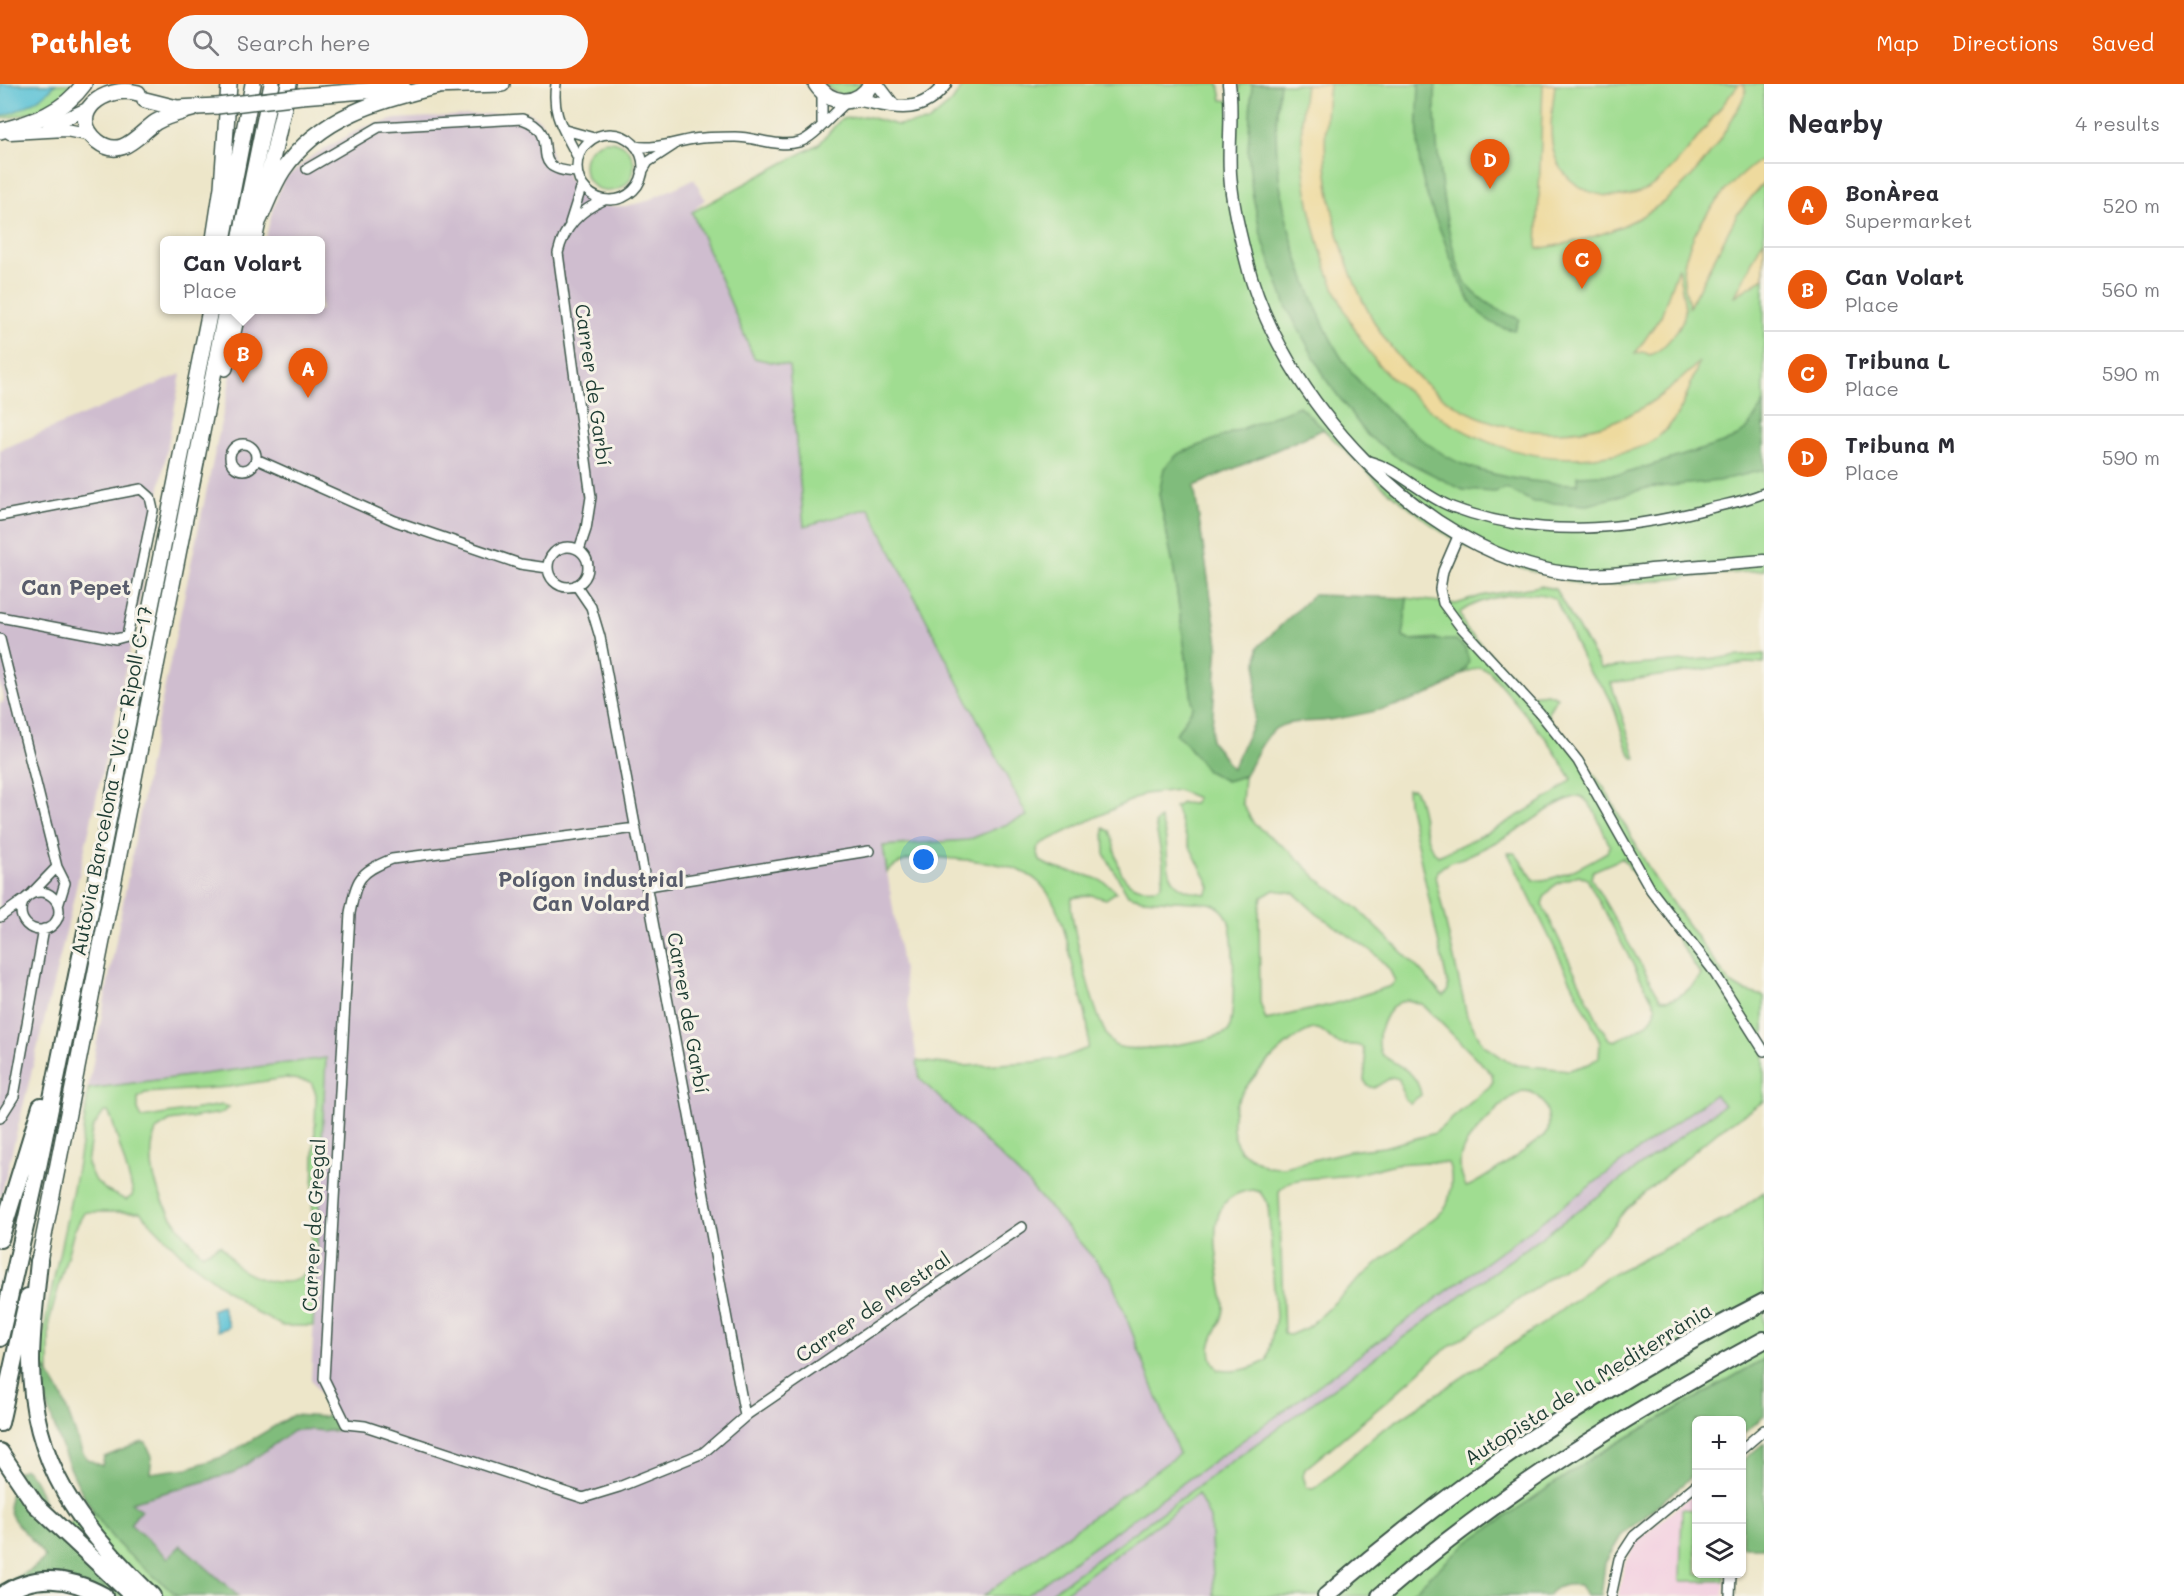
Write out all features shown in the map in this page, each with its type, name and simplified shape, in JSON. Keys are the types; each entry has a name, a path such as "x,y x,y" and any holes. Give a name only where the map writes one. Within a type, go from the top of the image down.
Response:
{"highway":[{"path":"0,133 55,112 69,101 84,84"},
{"path":"215,236 222,187 229,84"},
{"path":"224,236 254,84"},
{"path":"241,236 272,84"},
{"path":"255,236 289,84"},
{"path":"195,108 156,122 130,145 119,148 108,147 92,135 87,126 87,109 94,98 106,87 120,86 139,92 166,107 195,108 367,87 502,84"},
{"path":"818,87 834,100 852,100 871,84"},
{"path":"259,220 283,170 296,153 319,133 342,117 374,103 439,86"},
{"path":"139,92 149,115 146,131"},
{"path":"198,412 202,314"},
{"name":"Autovia Barcelona - Vic - Ripoll C-17","path":"39,1261 193,488 198,412 209,314"},
{"name":"Autovia Barcelona - Vic - Ripoll C-17","path":"71,1005 198,412 225,314"},
{"path":"198,412 222,378 237,314"},
{"path":"0,1239 71,1005"},
{"path":"0,1338 71,1005"},
{"path":"0,1423 25,1306 39,1261"},
{"path":"39,1261 31,1363 36,1413 47,1454 63,1491 92,1535 110,1557 152,1596"},
{"name":"Autopista de la Mediterrània","path":"1326,1596 1430,1513 1538,1435 1707,1331 1764,1302"},
{"path":"1380,1596 1481,1514 1569,1452 1662,1396 1764,1340"},
{"path":"0,1452 22,1487 52,1521 133,1596"},
{"path":"1341,1596 1430,1513"},
{"path":"1,1596 30,1581 49,1578 67,1580 104,1596"}],"street":[{"path":"556,84 554,108 578,158"},
{"path":"877,84 893,105"},
{"path":"565,130 594,138 616,135 635,146 645,148 693,139 739,137 792,144 811,137 822,123 852,100 893,105 906,109 923,105 945,84"},
{"path":"818,87 822,123"},
{"path":"1230,88 1230,177 1239,227 1255,288 1294,374 1314,404 1366,460 1417,504 1459,534 1512,560 1566,573 1607,574 1764,561"},
{"path":"40,130 68,120 87,109"},
{"path":"307,169 379,127 522,119 532,122 544,136 546,161 551,168 558,171 577,172"},
{"path":"0,133 74,130 92,135"},
{"path":"594,138 584,147 578,158 577,172 582,185 591,195 604,200 619,199 632,192 648,162 677,143"},
{"path":"635,146 642,163 642,172"},
{"name":"Carrer de Garbí","path":"579,550 586,529 591,497 558,262 561,242 569,226 582,185"},
{"name":"Carrer de Garbí","path":"569,226 586,209 604,200"},
{"path":"256,459 395,521 520,564 548,568"},
{"path":"1366,460 1375,463 1437,502 1482,517 1525,527 1588,530 1635,524 1694,512 1764,493"},
{"path":"0,516 141,489 150,497 153,510 127,636 116,639 0,617"},
{"path":"1459,534 1443,571 1440,589 1443,603 1467,633 1539,712 1578,761 1651,890 1712,969 1764,1051"},
{"path":"571,547 579,550 584,554 588,568 583,579 576,585 566,587 557,583 548,568 550,557 558,550 571,547"},
{"name":"Carrer de Garbí","path":"576,585 591,607 600,637 745,1416"},
{"path":"0,639 57,867 65,883 58,906 58,918 44,929 33,929 24,921 21,910 27,897"},
{"name":"Carrer de Gregal","path":"636,828 392,858 370,868 356,883 350,913 324,1378 346,1424 364,1426 583,1498 619,1487 703,1453 745,1416"},
{"path":"648,886 868,851"},
{"path":"0,917 27,897 57,867"},
{"path":"27,897 47,893 58,906"},
{"path":"0,1118 14,1096 44,929"},
{"name":"Carrer de Mestral","path":"745,1416 1022,1227"},
{"path":"1746,1446 1764,1430"},
{"path":"1611,1596 1619,1559 1634,1536 1692,1488"},
{"path":"1730,1596 1731,1578"}],"shaded area":[{"path":"527,112 539,119 548,132 552,162 566,168 568,178 587,198 602,206 625,206 644,202 694,179 705,199 692,212 789,366 804,526 869,508 1028,816 968,840 883,846 920,1078 1025,1180 1111,1278 1179,1455 983,1596 238,1596 181,1545 168,1558 130,1524 130,1502 234,1473 293,1431 303,1428 333,1432 341,1429 311,1379 326,1059 88,1089 155,733 244,314 325,314 325,236 266,236 272,212 283,180 312,156 363,127 396,119"},
{"path":"181,374 130,649 67,928 0,1200 0,704 4,701 0,684 0,450"},
{"path":"1715,1094 1724,1105 1293,1419 1046,1596 1025,1596 1285,1410"},
{"path":"1198,1494 1210,1519 1214,1596 1060,1596"},
{"path":"1692,1495 1692,1578 1725,1578 1724,1596 1618,1596 1625,1563 1637,1541"}],"green space":[{"path":"0,84 73,84 50,105 21,115 0,119"},
{"path":"823,84 864,84 862,88 841,96"},
{"path":"964,84 1219,84 1222,100 1238,101 1240,84 1764,84 1764,570 1590,587 1502,562 1467,547 1439,530 1381,485 1299,406 1159,494 1173,565 1193,707 1176,734 1187,744 1207,771 1226,781 1244,776 1242,803 1254,824 1292,853 1319,880 1357,908 1443,996 1448,992 1448,986 1407,789 1414,789 1426,833 1438,856 1497,828 1553,795 1572,779 1548,741 1489,671 1479,667 1462,674 1467,668 1436,638 1409,640 1403,637 1407,598 1456,604 1481,596 1540,586 1555,589 1601,668 1764,654 1764,664 1746,663 1611,683 1636,758 1633,758 1627,748 1613,705 1605,689 1588,671 1556,600 1536,594 1507,595 1479,602 1460,613 1466,629 1530,695 1547,693 1557,697 1548,712 1549,718 1604,788 1655,879 1729,982 1744,991 1764,996 1764,1101 1718,1131 1627,1208 1608,1231 1570,1264 1439,1354 1386,1402 1305,1469 1303,1476 1307,1488 1313,1489 1319,1485 1378,1433 1541,1325 1608,1276 1728,1218 1764,1192 1764,1359 1595,1456 1467,1543 1408,1596 1214,1596 1210,1519 1198,1494 1060,1596 1046,1596 1724,1105 1715,1094 1285,1410 1025,1596 983,1596 1179,1454 1111,1278 1025,1180 920,1079 917,1061 964,1066 1034,1062 1062,1058 1088,1048 1086,1017 1066,938 1051,897 1040,884 1026,874 1008,867 985,862 928,857 911,859 887,872 883,846 968,840 1027,816 869,508 804,526 789,366 754,358 692,212 819,144 841,119 865,116 897,125 928,122 951,103","holes":["1178,790 1197,798 1194,804 1182,803 1175,807 1189,845 1208,882 1210,888 1206,894 1189,891 1178,885 1172,877 1165,833 1160,819 1155,823 1163,863 1162,884 1157,888 1143,888 1126,880 1118,863 1110,831 1104,828 1105,855 1128,895 1142,899 1209,903 1224,912 1231,932 1233,960 1233,993 1229,1031 1206,1039 1170,1046 1135,1048 1113,1044 1106,1034 1093,1000 1076,935 1071,905 1072,898 1091,895 1106,899 1116,892 1100,880 1049,866 1040,861 1037,849 1041,844 1144,794","1580,796 1590,805 1610,846 1607,852 1562,875 1543,880 1534,880 1515,853 1508,853 1600,1043 1599,1057 1589,1064 1569,1070 1517,1065 1483,1044 1467,1016 1435,876 1444,866 1499,840 1563,801","1623,858 1701,975 1688,989 1671,999 1660,998 1591,878 1593,871","1579,875 1587,879 1656,1007 1655,1014 1646,1024 1615,1041 1609,1039 1601,1027 1542,904 1551,888","1274,890 1294,893 1317,914 1373,952 1389,969 1395,981 1391,986 1334,1004 1266,1020 1260,1002 1259,911 1262,897","1407,1000 1422,1004 1492,1074 1493,1081 1490,1086 1435,1133 1384,1147 1349,1151 1284,1167 1265,1166 1240,1151 1233,1126 1233,1115 1238,1100 1255,1076 1279,1051 1303,1033 1313,1029 1323,1031 1337,1043 1357,1045 1363,1048 1366,1060 1364,1080 1368,1086 1374,1088 1392,1077 1399,1079 1405,1099 1410,1103 1421,1095 1411,1074 1381,1054 1380,1030 1383,1021 1393,1007","1523,1091 1536,1095 1547,1110 1548,1131 1508,1162 1466,1187 1460,1165 1464,1148 1482,1125 1513,1096","1448,1163 1451,1187 1444,1210 1365,1274 1308,1327 1290,1335 1284,1334 1279,1191 1289,1182 1353,1175 1395,1164","1253,1190 1260,1192 1268,1204 1276,1317 1267,1360 1237,1371 1218,1370 1210,1352 1224,1306 1217,1254 1217,1219 1223,1205 1235,1195"]},
{"path":"1252,84 1280,84 1276,141 1282,198 1305,280 1326,329 1357,379 1398,420 1421,438 1453,460 1490,473 1548,483 1578,484 1578,476 1623,474 1732,440 1748,428 1764,403 1764,470 1718,481 1647,488 1588,505 1533,502 1506,488 1495,492 1463,490 1396,456 1367,435 1327,381 1286,306 1261,235 1252,192 1248,150"},
{"path":"1419,84 1436,84 1436,127 1442,189 1453,249 1461,272 1469,287 1486,302 1519,319 1515,330 1499,326 1486,319 1475,308 1453,266 1430,205 1421,172 1418,139"},
{"path":"614,141 627,148 633,156 633,176 627,184 619,190 604,191 591,184 585,176 584,161 591,148 599,142"},
{"path":"1299,406 1324,429 1194,486 1218,644 1211,740 1232,769 1254,721 1258,647 1313,595 1407,598 1403,637 1409,640 1456,640 1465,648 1469,661 1461,674 1447,685 1407,702 1344,718 1281,726 1266,739 1244,776 1226,781 1207,771 1187,744 1176,734 1193,707 1173,565 1159,494 1164,468 1178,454"},
{"path":"326,1058 313,1326 283,1326 257,1313 184,1257 140,1212 88,1212 84,1213 74,1231 49,1322 49,1372 46,1369 38,1373 49,1302 72,1196 88,1089","holes":["286,1078 311,1082 316,1094 311,1261 301,1277 278,1282 269,1281 244,1271 236,1265 220,1245 202,1254 179,1228 161,1198 155,1181 152,1148 156,1130 170,1121 222,1113 229,1107 222,1105 142,1118 138,1110 138,1098 145,1093 228,1087","104,1112 108,1112 112,1120 133,1192 132,1196 126,1200 107,1191 94,1179 87,1164 92,1129"]},
{"path":"1764,1359 1764,1416 1746,1432 1746,1416 1692,1416 1692,1476 1621,1536 1605,1563 1601,1596 1586,1596 1580,1585 1566,1585 1558,1587 1548,1596 1408,1596 1467,1543 1595,1456"},
{"path":"46,1369 62,1396 82,1452 87,1459 102,1466 104,1457 142,1442 146,1443 152,1456 150,1473 188,1468 225,1456 293,1415 324,1417 331,1413 341,1429 293,1431 234,1473 131,1502 141,1510 130,1524 168,1558 181,1545 238,1596 178,1596 118,1544 90,1506 59,1441 38,1373"},
{"path":"1764,1443 1764,1547 1746,1547 1746,1458"},
{"path":"25,1469 36,1482 56,1532 98,1578 110,1596 0,1596 0,1586 31,1570 45,1558 15,1522 9,1509 17,1472"},
{"path":"1682,1509 1692,1510 1692,1578 1724,1578 1724,1581 1680,1581"},
{"path":"92,1511 118,1544 178,1596 110,1596 55,1531"}],"sand":[{"path":"1305,84 1329,84 1326,165 1333,211 1344,256 1362,298 1384,338 1413,372 1447,400 1487,420 1534,431 1559,432 1604,425 1625,417 1663,394 1699,362 1680,410 1668,427 1646,444 1612,455 1567,458 1542,456 1493,444 1470,434 1427,408 1386,372 1356,331 1339,298 1314,228 1303,155 1302,119"},
{"path":"1543,84 1555,84 1551,136 1560,168 1583,188 1597,194 1612,196 1642,191 1656,183 1688,150 1739,84 1744,84 1746,93 1708,156 1687,181 1664,201 1639,218 1609,231 1537,249"},
{"path":"1764,157 1764,182 1737,215 1689,307 1683,270 1695,233 1726,190"},
{"path":"1764,240 1764,278 1735,296 1761,244"},
{"path":"1678,267 1685,310 1681,323 1672,337 1655,353 1635,354 1661,316"}],"water":[{"path":"0,84 56,84 30,104 0,117"},
{"path":"222,1306 229,1327 218,1331 211,1310"}],"place":[{"name":"Tribuna M","path":"1490,189"},
{"name":"Tribuna L","path":"1582,289"},
{"name":"Can Volart","path":"243,383"},
{"name":"BonÀrea","path":"308,398"}],"district":[{"name":"Can Pepet","path":"76,588"},
{"name":"Polígon industrial Can Volard","path":"591,892"}]}
